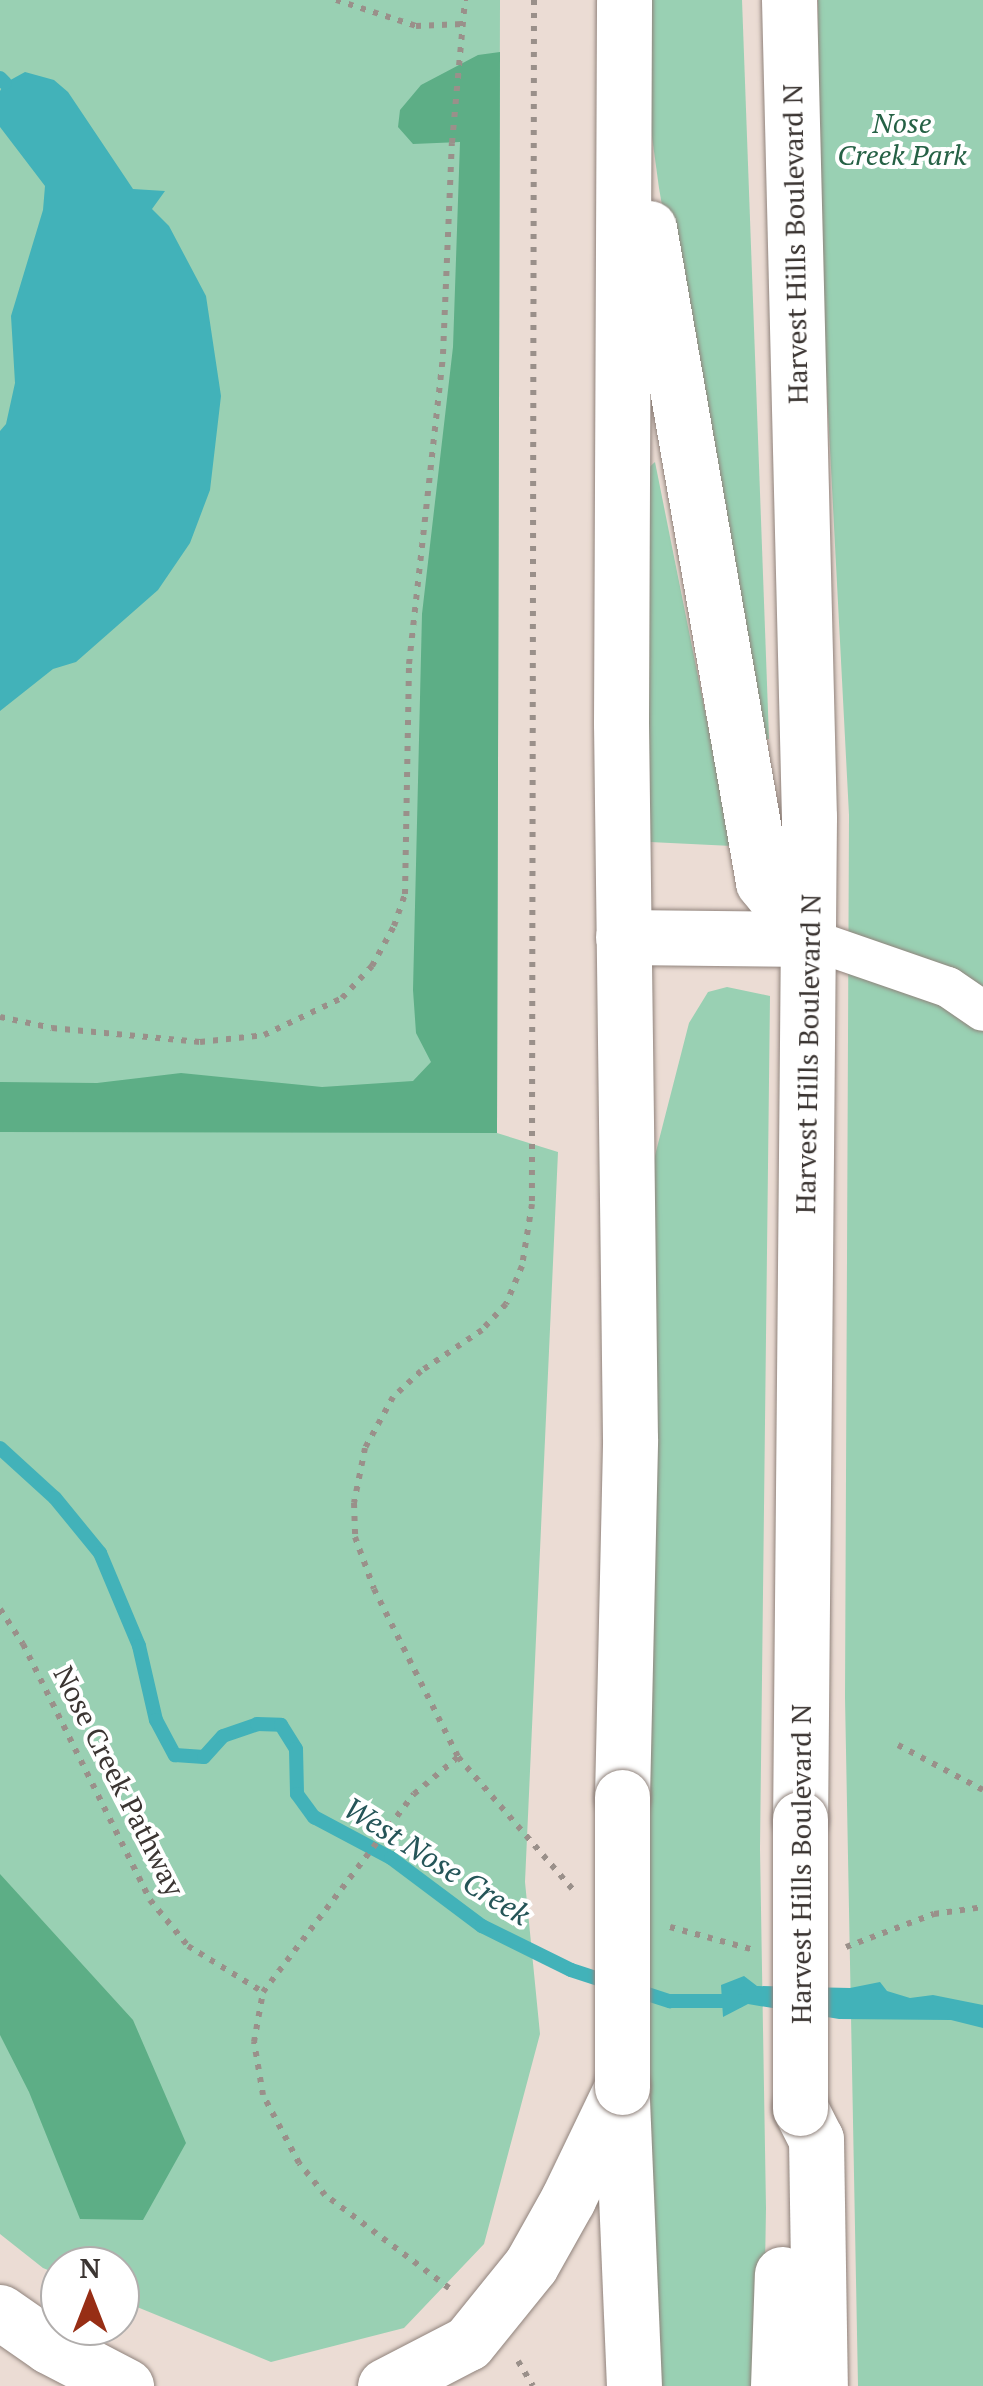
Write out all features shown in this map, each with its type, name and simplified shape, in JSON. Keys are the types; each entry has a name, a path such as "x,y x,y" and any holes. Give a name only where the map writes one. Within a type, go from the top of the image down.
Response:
{"main road":[{"path":"624,0 623,937 630,1438 622,1796 622,2087 634,2386"},
{"name":"Harvest Hills Boulevard N","path":"790,0 809,939 800,2108"},
{"path":"624,66 763,882 809,939"},
{"path":"623,937 809,939"},
{"path":"384,2386 468,2342 510,2292 568,2200 622,2087"},
{"path":"778,2386 784,2152 800,2108"},
{"path":"800,2108 816,2138 820,2386"},
{"path":"0,2312 48,2346 126,2386"}],"street":[{"path":"809,939 948,987 983,1010"}],"path":[{"path":"336,0 416,26 463,24"},
{"path":"0,1017 52,1028 200,1042 264,1035 342,998 372,966 394,926 405,894 409,664 443,354 452,144 465,0"},
{"path":"534,0 532,1204 522,1266 506,1304 482,1330 421,1371 394,1398 365,1448 354,1503 355,1537 374,1589 458,1757 564,1885 579,1895"},
{"name":"Nose Creek Pathway","path":"0,1609 23,1644 150,1900 188,1946 263,1992"},
{"path":"898,1745 983,1790"},
{"path":"458,1757 414,1794 263,1992 254,2042 263,2095 299,2164 325,2195 461,2297"},
{"path":"840,1948 934,1914 983,1907"},
{"path":"650,1921 771,1951"}],"green space":[{"path":"0,0 500,0 497,1133 558,1152 525,1882 540,2034 484,2244 404,2328 271,2362 140,2308 140,2246 40,2246 40,2266 0,2234"},
{"path":"645,0 742,0 769,739 754,738 659,188 644,78"},
{"name":"Nose Creek Park","path":"818,0 983,0 983,2386 858,2386 845,1698 849,815 820,256"},
{"path":"500,52 497,1133 0,1132 0,1082 97,1083 181,1073 322,1087 413,1081 431,1062 416,1033 413,990 422,614 453,347 460,142 413,144 398,127 400,110 421,85 478,55"},
{"path":"655,462 732,846 650,842 646,470"},
{"path":"727,987 770,996 760,1849 766,2208 763,2386 655,2386 649,2111 651,1171 689,1023 708,992"},
{"path":"0,1874 133,2020 186,2143 143,2220 80,2219 29,2092 0,2035"}],"water":[{"path":"25,72 54,80 68,92 133,189 165,191 152,209 169,226 206,296 221,396 210,490 190,543 158,590 76,662 53,669 0,711 0,431 6,424 15,383 11,316 43,210 45,186 0,127 0,91 5,83"},
{"path":"744,1976 757,1986 850,1988 880,1982 887,1991 910,1998 933,1995 983,2005 983,2028 951,2020 839,2019 748,2004 723,2017 721,1985"}],"waterway":[{"path":"0,78 5,83"},
{"name":"West Nose Creek","path":"0,1448 55,1498 100,1553 139,1646 156,1720 175,1755 204,1757 223,1736 257,1724 281,1725 296,1749 297,1794 314,1817 391,1858 482,1926 571,1970 611,1983"},
{"name":"West Nose Creek","path":"632,1989 670,2001 738,2001"}]}
